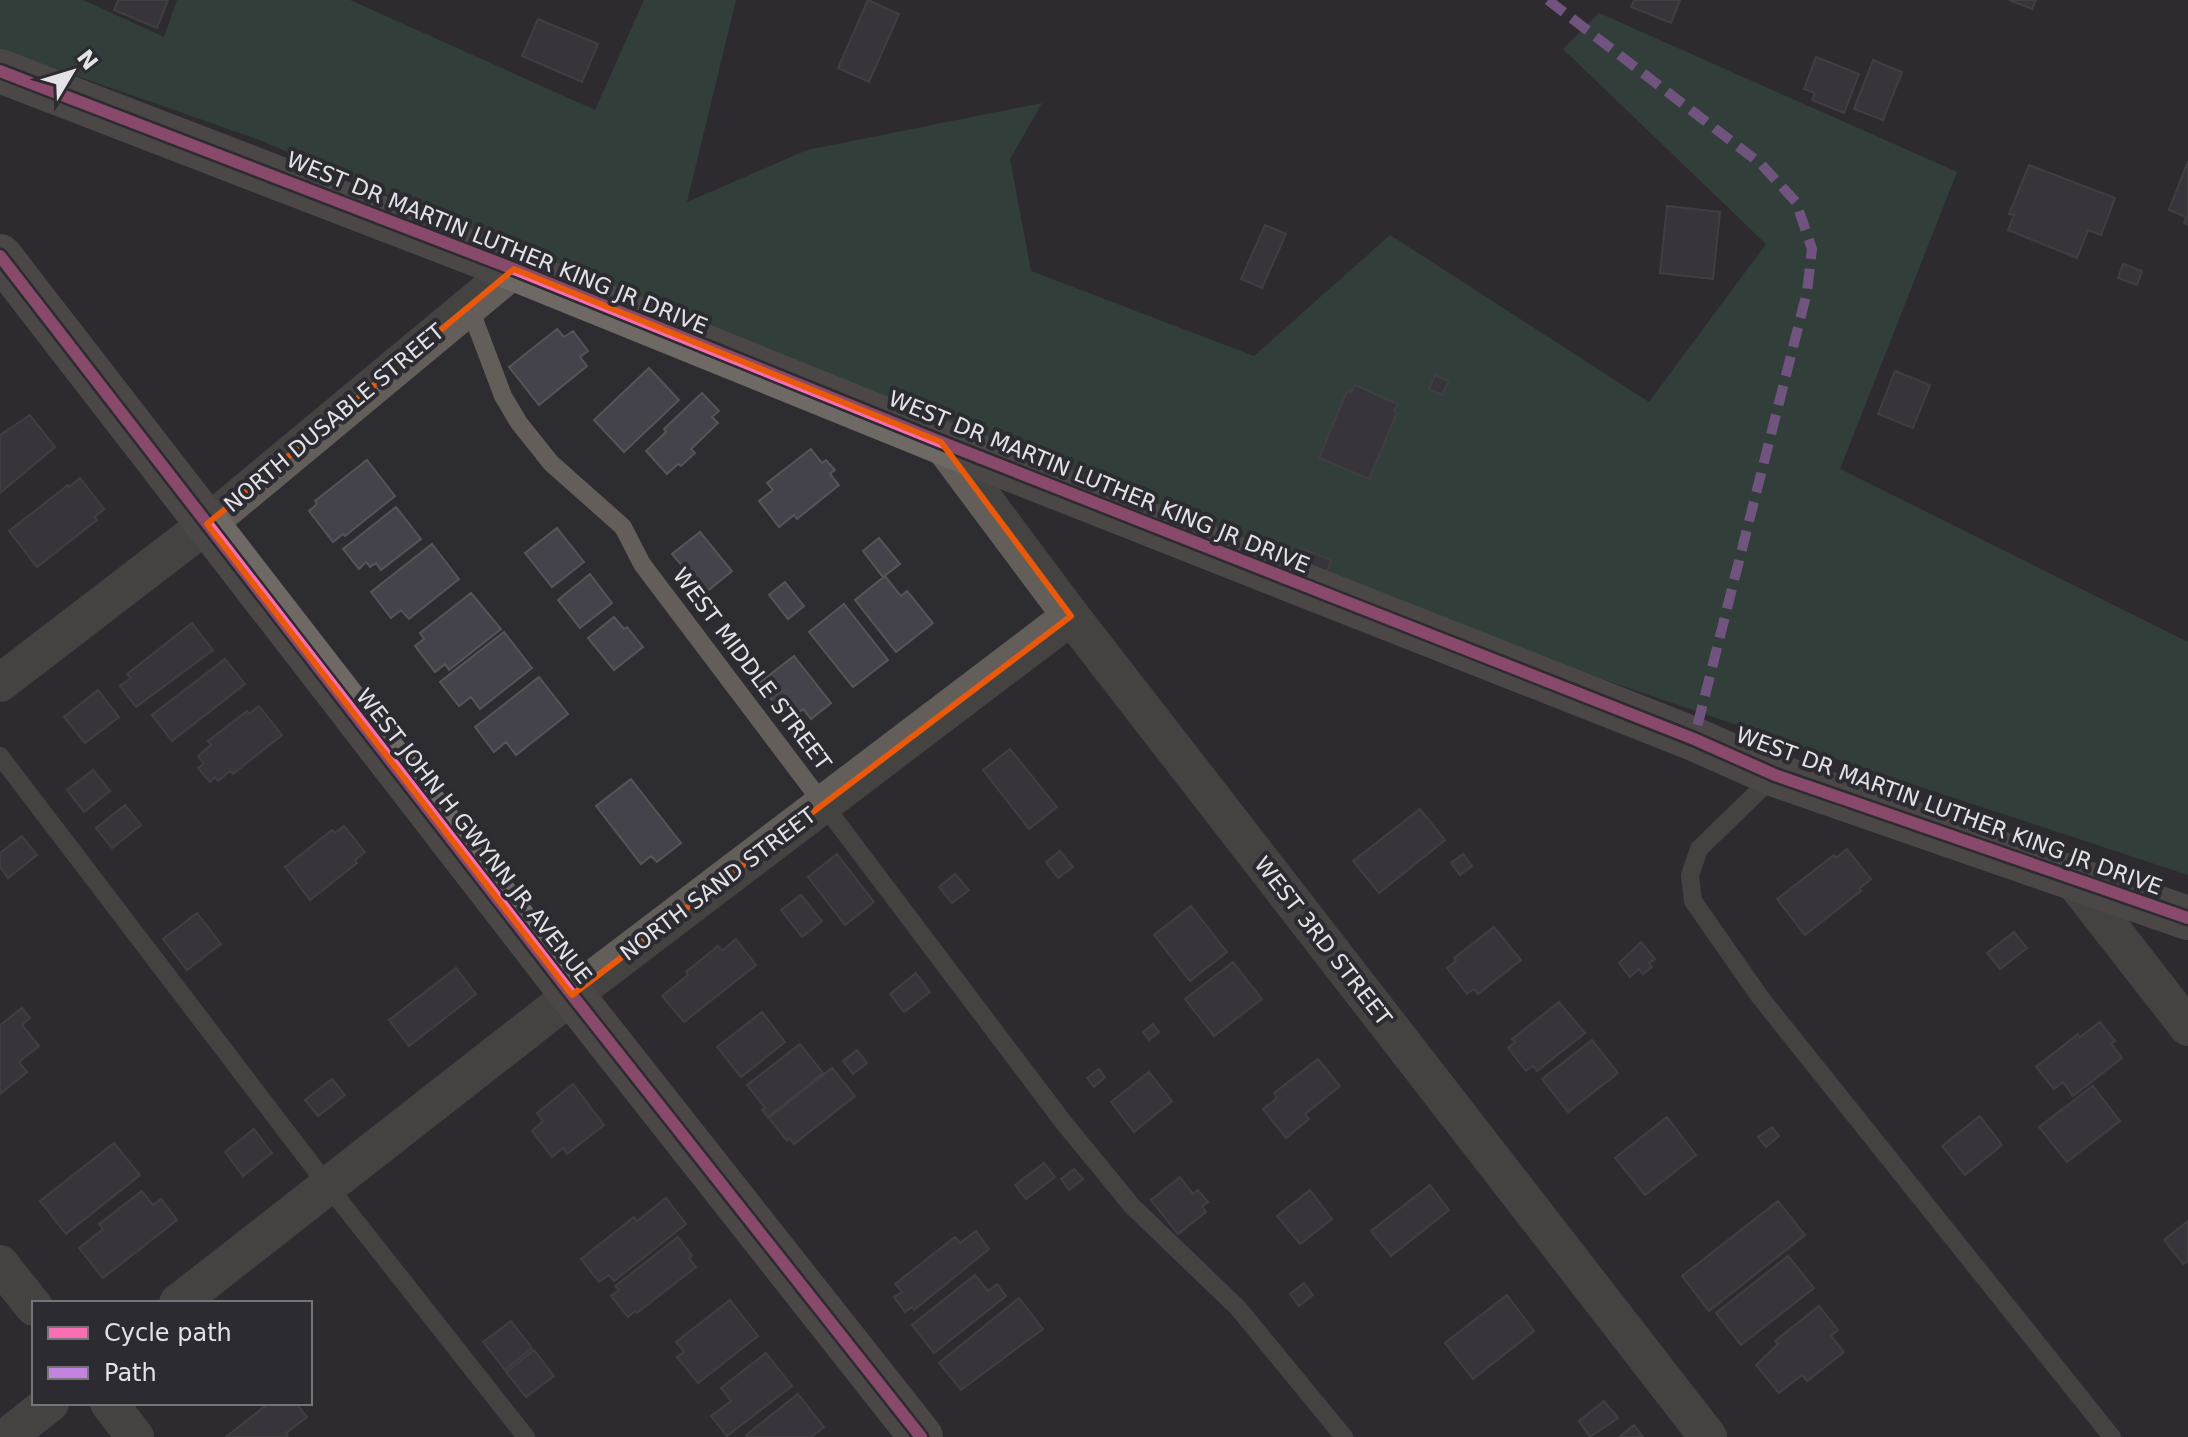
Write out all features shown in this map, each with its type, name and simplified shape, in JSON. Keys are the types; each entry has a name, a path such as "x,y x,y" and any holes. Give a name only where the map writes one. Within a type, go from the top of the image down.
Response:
{"street":[{"name":"WEST DR MARTIN LUTHER KING JR DRIVE","path":"0,71 514,269 941,442 1694,739 1775,775 2188,918"},
{"name":"WEST JOHN H GWYNN JR AVENUE","path":"0,256 572,995 921,1437"},
{"name":"NORTH DUSABLE STREET","path":"0,683 207,524 514,269"},
{"name":"WEST 3RD STREET","path":"941,442 1071,616 1708,1437"},
{"name":"NORTH SAND STREET","path":"181,1301 572,995 1071,616"},
{"path":"2074,881 2188,1027"},
{"path":"0,1264 32,1304"},
{"path":"7,1437 47,1405"},
{"path":"111,1405 135,1437"}],"lane":[{"name":"WEST MIDDLE STREET","path":"469,306 503,396 519,423 551,463 623,527 642,564 1107,1176 1132,1206 1238,1308 1344,1437"},
{"path":"0,756 328,1186 526,1437"},
{"path":"1775,775 1699,849 1690,875 1693,901 1760,997 2112,1437"}],"highlighted area":[{"path":"514,269 941,442 1071,616 572,995 207,524"}],"green space":[{"path":"0,0 83,0 164,37 177,0 350,0 595,110 644,0 736,0 687,202 807,150 1042,103 1010,159 1031,271 1254,356 1390,235 1649,402 1766,244 1563,49 1599,13 1957,172 1840,469 2188,642 2188,875 1845,762 1210,545 257,139 0,49"}],"building":[{"path":"118,0 168,0 157,28 114,10"},
{"path":"868,0 899,14 869,82 838,68"},
{"path":"1634,0 1680,0 1671,23 1631,7"},
{"path":"2009,0 2036,0 2032,9"},
{"path":"538,19 598,44 582,82 522,56"},
{"path":"1816,57 1859,74 1844,113 1812,100 1815,93 1804,89"},
{"path":"1873,60 1902,72 1883,120 1854,109"},
{"path":"2188,161 2188,225 2184,223 2186,217 2169,210"},
{"path":"2029,165 2115,198 2101,235 2088,230 2077,258 2008,230 2014,215 2009,214"},
{"path":"1667,206 1720,212 1713,279 1660,273"},
{"path":"1265,225 1286,234 1262,288 1241,279"},
{"path":"2123,264 2142,271 2137,285 2118,278"},
{"path":"557,329 564,337 573,331 588,351 580,357 587,366 539,405 509,367"},
{"path":"649,368 679,400 624,452 594,420"},
{"path":"1895,371 1930,385 1913,428 1878,414"},
{"path":"1435,375 1449,381 1442,395 1429,389"},
{"path":"1355,385 1398,404 1369,479 1319,458 1347,391 1351,392"},
{"path":"702,393 719,411 712,417 718,423 691,449 695,453 667,474 646,451"},
{"path":"30,415 55,447 0,493 0,435"},
{"path":"811,449 822,463 826,460 835,470 830,474 839,485 797,519 794,515 779,527 759,501 773,490 767,483"},
{"path":"367,460 395,496 333,542 309,511 317,504 315,501"},
{"path":"80,478 104,509 95,517 97,520 37,567 9,531"},
{"path":"396,507 421,539 381,570 376,563 370,567 366,562 359,569 343,549"},
{"path":"557,528 584,562 552,587 525,553"},
{"path":"700,532 732,571 705,593 672,554"},
{"path":"879,538 900,564 883,577 863,551"},
{"path":"432,544 459,579 409,619 401,610 391,618 371,592"},
{"path":"1300,548 1331,560 1325,577 1293,564"},
{"path":"590,574 612,603 580,628 558,600"},
{"path":"885,576 901,596 907,591 933,623 896,652 855,600"},
{"path":"785,582 804,606 788,619 769,595"},
{"path":"471,593 501,629 449,670 445,664 435,672 415,646 424,639 420,633"},
{"path":"844,604 888,660 853,687 809,632"},
{"path":"614,617 643,647 614,670 588,638"},
{"path":"192,623 213,650 136,707 120,686 131,678 127,674"},
{"path":"504,632 532,668 480,709 471,697 459,706 440,682"},
{"path":"794,656 831,703 811,719 803,709 788,721 759,683"},
{"path":"225,659 245,684 172,741 152,715"},
{"path":"539,677 568,714 516,755 506,742 494,752 475,727"},
{"path":"98,690 119,717 85,743 64,717"},
{"path":"259,706 282,735 233,774 230,771 218,781 215,777 210,782 198,768 204,764 198,756 211,745 208,741 247,711 249,714"},
{"path":"1010,749 1057,807 1029,829 983,770"},
{"path":"93,770 110,791 84,812 67,790"},
{"path":"631,779 681,843 657,862 651,856 641,864 596,806"},
{"path":"125,805 141,825 112,848 96,828"},
{"path":"1420,809 1445,840 1379,893 1353,861"},
{"path":"344,826 365,852 355,860 357,863 310,900 285,867 332,830 335,833"},
{"path":"22,836 37,855 8,878 0,867 0,853"},
{"path":"1847,849 1871,879 1859,889 1861,891 1805,935 1777,899 1834,855 1836,858"},
{"path":"1060,851 1073,867 1058,878 1046,862"},
{"path":"837,854 874,902 845,925 808,877"},
{"path":"1463,854 1472,866 1460,875 1451,863"},
{"path":"955,874 969,890 952,903 939,887"},
{"path":"801,895 822,921 802,937 781,910"},
{"path":"1191,906 1227,952 1190,981 1154,935"},
{"path":"197,913 221,944 187,970 163,939"},
{"path":"1494,927 1521,960 1478,994 1474,989 1467,994 1447,968 1456,961 1454,958"},
{"path":"2014,932 2027,948 2000,969 1987,953"},
{"path":"736,939 756,965 684,1022 662,996 718,946 722,951"},
{"path":"1641,942 1655,959 1649,963 1652,967 1643,974 1639,969 1630,977 1619,963"},
{"path":"1233,962 1262,999 1214,1036 1185,999"},
{"path":"456,968 476,994 409,1046 389,1020"},
{"path":"916,973 930,992 904,1012 890,994"},
{"path":"1559,1002 1585,1033 1537,1071 1533,1066 1526,1071 1508,1048 1515,1042 1512,1039"},
{"path":"22,1008 30,1018 22,1025 39,1046 19,1062 27,1072 0,1094 0,1025"},
{"path":"762,1012 785,1042 741,1077 717,1047"},
{"path":"2100,1022 2115,1041 2111,1043 2122,1058 2073,1096 2063,1082 2054,1089 2036,1067 2078,1034 2080,1037"},
{"path":"1153,1024 1159,1032 1149,1040 1143,1032"},
{"path":"1592,1040 1618,1073 1568,1112 1542,1079"},
{"path":"800,1044 823,1073 768,1117 762,1110 765,1108 747,1085"},
{"path":"857,1050 867,1063 853,1074 843,1061"},
{"path":"1318,1059 1340,1086 1305,1114 1309,1119 1286,1138 1263,1109 1277,1098 1274,1093"},
{"path":"832,1068 855,1096 794,1144 789,1138 787,1141 769,1118"},
{"path":"1099,1069 1105,1077 1094,1087 1087,1078"},
{"path":"1149,1072 1172,1101 1134,1132 1111,1102"},
{"path":"332,1079 345,1095 318,1116 305,1100"},
{"path":"573,1084 604,1125 567,1154 563,1148 552,1157 532,1131 543,1121 537,1113"},
{"path":"2093,1086 2120,1121 2067,1162 2039,1127"},
{"path":"1980,1116 2002,1145 1965,1175 1942,1146"},
{"path":"1667,1117 1696,1155 1645,1195 1615,1158"},
{"path":"1772,1127 1779,1136 1766,1147 1758,1137"},
{"path":"254,1129 272,1153 243,1176 225,1152"},
{"path":"114,1143 140,1175 66,1234 40,1201"},
{"path":"1044,1163 1055,1177 1026,1199 1015,1185"},
{"path":"1074,1169 1083,1179 1069,1190 1061,1179"},
{"path":"1180,1177 1193,1194 1198,1190 1208,1202 1202,1206 1206,1212 1178,1234 1151,1200"},
{"path":"1430,1185 1449,1210 1391,1256 1371,1231"},
{"path":"1310,1190 1332,1219 1300,1244 1277,1216"},
{"path":"142,1191 153,1205 161,1199 177,1220 103,1278 79,1248 103,1229 99,1224"},
{"path":"666,1198 686,1224 614,1281 609,1275 599,1282 581,1259 634,1217 637,1221"},
{"path":"1778,1201 1805,1235 1709,1311 1682,1276"},
{"path":"2188,1221 2188,1261 2183,1264 2164,1240"},
{"path":"976,1231 989,1249 914,1310 912,1307 905,1312 894,1297 902,1292 895,1284 955,1237 960,1243"},
{"path":"678,1237 696,1267 628,1317 611,1296 619,1290 615,1286"},
{"path":"1788,1256 1814,1288 1741,1345 1716,1313"},
{"path":"975,1275 988,1291 997,1284 1006,1296 934,1353 912,1325"},
{"path":"1304,1283 1313,1295 1299,1306 1290,1294"},
{"path":"1507,1295 1534,1331 1473,1379 1445,1343"},
{"path":"1019,1298 1043,1329 961,1390 939,1363"},
{"path":"730,1300 758,1336 698,1383 677,1357 684,1352 676,1342"},
{"path":"1819,1306 1838,1330 1831,1336 1844,1352 1807,1381 1802,1375 1779,1393 1756,1365 1778,1344 1775,1341"},
{"path":"511,1321 532,1348 505,1370 483,1342"},
{"path":"534,1350 554,1376 526,1397 506,1372"},
{"path":"766,1353 792,1386 727,1436 711,1416 731,1401 721,1388"},
{"path":"798,1394 824,1427 811,1437 746,1435"},
{"path":"1604,1401 1618,1418 1590,1437 1579,1421"},
{"path":"266,1405 298,1405 307,1417 286,1433 288,1437 226,1437"},
{"path":"1634,1425 1643,1437 1619,1437"}],"marked path":[{"path":"1548,0 1761,164 1796,202 1812,249 1807,292 1694,739"}],"cycle path":[{"path":"0,71 514,269 941,442 1694,739 1775,775 2188,918"},
{"path":"0,256 572,995 921,1437"}]}
